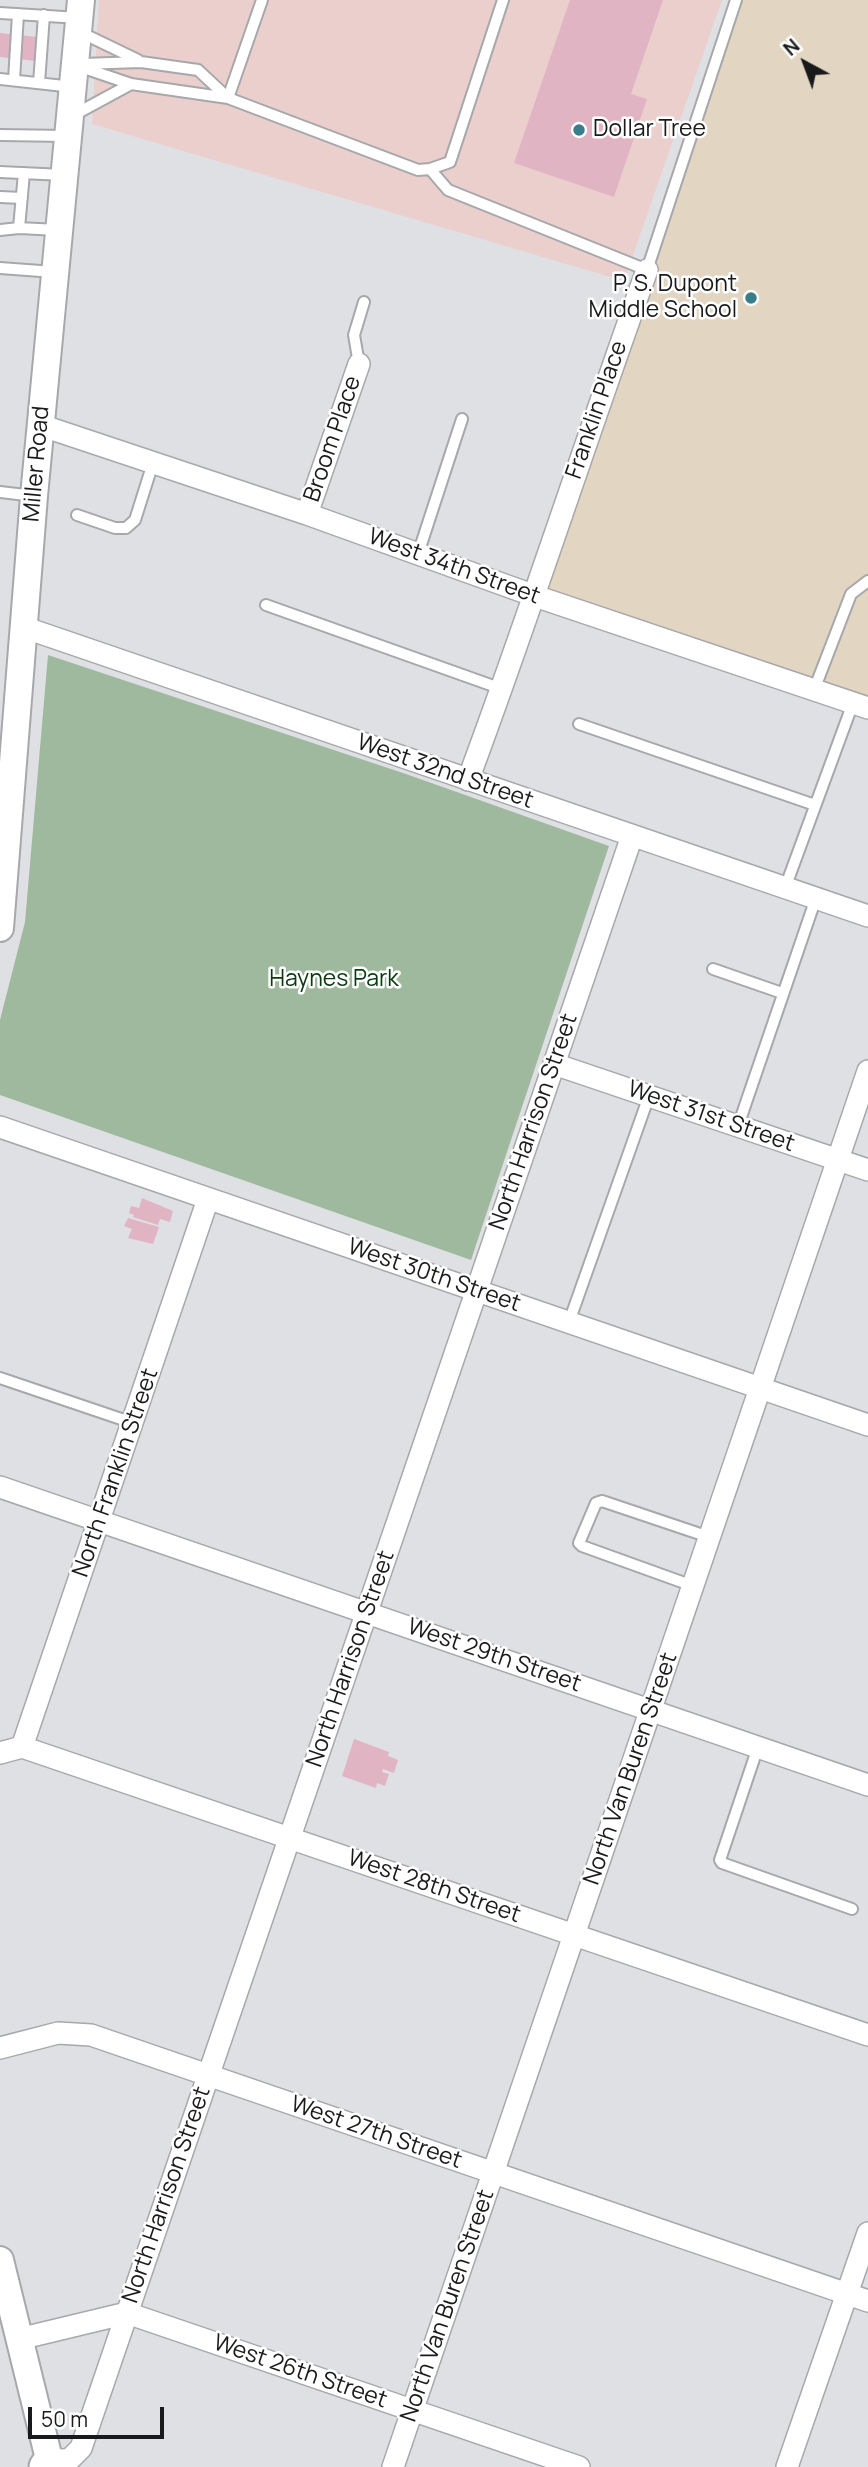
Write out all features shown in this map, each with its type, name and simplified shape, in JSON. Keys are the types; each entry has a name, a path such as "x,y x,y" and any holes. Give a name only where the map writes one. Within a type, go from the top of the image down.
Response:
{"street":[{"name":"Miller Road","path":"0,928 5,808 79,16"},
{"name":"Franklin Place","path":"468,779 536,596 582,453 647,270"},
{"name":"Broom Place","path":"307,514 359,363"},
{"name":"West 34th Street","path":"40,425 860,705"},
{"name":"West 32nd Street","path":"23,627 868,916"},
{"name":"North Harrison Street","path":"49,2465 70,2459 81,2448 632,836"},
{"name":"West 31st Street","path":"554,1064 868,1170"},
{"name":"North Van Buren Street","path":"393,2467 868,1071"},
{"name":"West 30th Street","path":"0,1127 868,1424"},
{"name":"North Franklin Street","path":"22,1747 208,1199"},
{"name":"West 29th Street","path":"0,1487 868,1785"},
{"path":"0,1753 22,1747"},
{"name":"West 28th Street","path":"22,1747 868,2035"},
{"name":"West 27th Street","path":"0,2048 58,2034 79,2033 868,2301"},
{"path":"787,2467 868,2233"},
{"path":"0,2260 49,2465"},
{"path":"19,2339 127,2313"},
{"name":"West 26th Street","path":"127,2313 579,2467"}],"lane":[{"path":"228,98 262,0"},
{"path":"74,76 228,98 418,170 430,169 450,162 503,0"},
{"name":"Franklin Place","path":"647,270 736,0"},
{"path":"0,13 79,16 141,62"},
{"path":"14,80 18,14"},
{"path":"39,83 44,15"},
{"path":"0,79 39,83 141,62 198,70 228,98"},
{"path":"0,135 69,127 131,84"},
{"path":"430,169 449,190 647,270"},
{"path":"0,172 64,175"},
{"path":"19,228 24,173"},
{"path":"0,197 22,198"},
{"path":"0,230 58,230"},
{"path":"0,268 54,272"},
{"path":"359,363 354,335 364,302"},
{"path":"418,554 462,419"},
{"path":"77,515 115,528 127,528 135,520 153,463"},
{"path":"0,492 34,496"},
{"path":"814,690 851,594 868,581"},
{"path":"266,605 502,689"},
{"path":"785,888 816,805 860,705"},
{"path":"579,724 816,805"},
{"path":"738,1126 816,898"},
{"path":"713,969 782,993"},
{"path":"569,1322 649,1096"},
{"path":"0,1378 133,1423"},
{"path":"692,1586 579,1543 596,1503 602,1502 709,1537"},
{"path":"758,1747 720,1860 722,1863 852,1909"}],"shaded area":[{"path":"99,0 722,0 624,281 92,124"},
{"name":"P. S. Dupont Middle School","path":"735,0 868,0 868,709 535,596"}],"green space":[{"name":"Haynes Park","path":"48,655 406,774 609,846 471,1260 0,1095 0,1020 25,922"}],"building":[{"path":"570,0 663,0 631,94 647,99 614,197 514,163"},
{"path":"0,33 38,37 36,61 0,57"},
{"path":"142,1198 173,1211 170,1222 160,1219 158,1225 133,1217 134,1215 129,1213 131,1206 139,1208"},
{"path":"128,1218 159,1227 153,1244 128,1238 132,1229 124,1226"},
{"path":"354,1739 389,1752 388,1756 398,1760 394,1773 383,1769 382,1772 389,1774 385,1786 377,1783 376,1788 342,1776"}],"place":[{"name":"Dollar Tree","path":"579,130"},
{"name":"P. S. Dupont Middle School","path":"751,298"}]}
